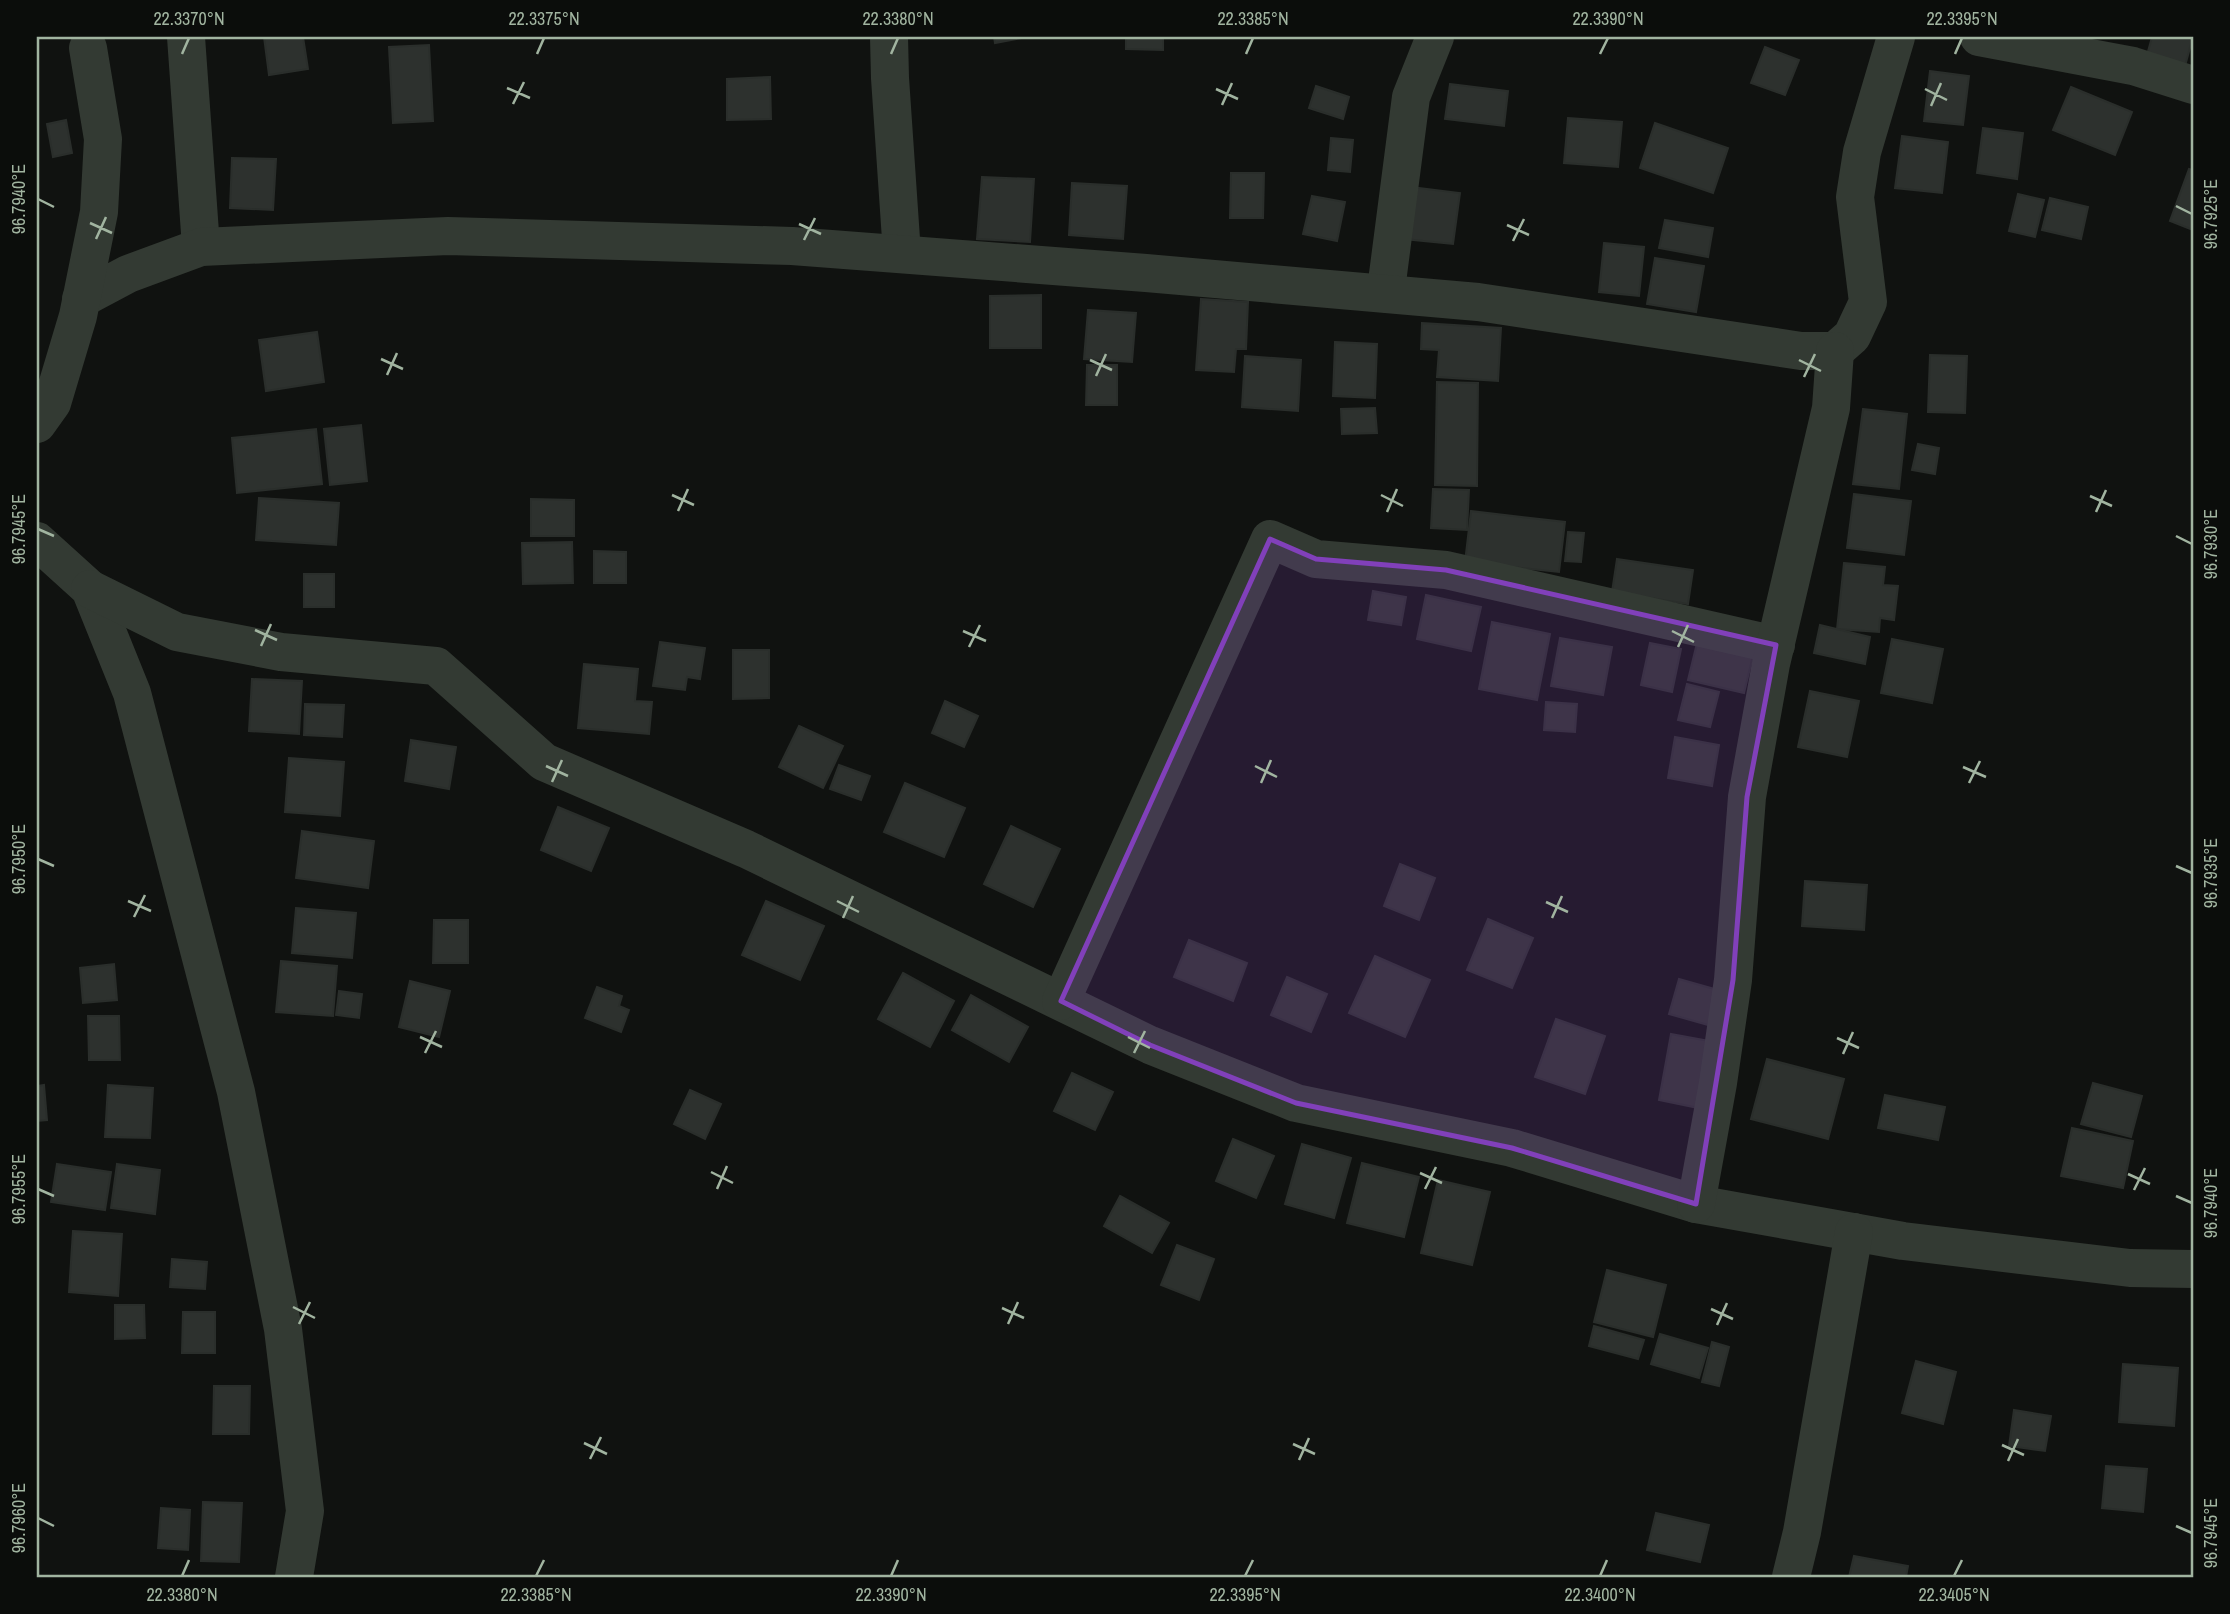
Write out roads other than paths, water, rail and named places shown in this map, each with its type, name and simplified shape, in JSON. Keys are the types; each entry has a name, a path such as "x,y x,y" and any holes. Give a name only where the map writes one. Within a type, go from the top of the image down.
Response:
{"street":[{"path":"186,37 201,247"},
{"path":"889,37 902,254"},
{"path":"1388,294 1387,282 1411,97 1435,37"},
{"path":"81,299 128,274 201,247 448,236 792,246 1478,302 1801,351 1835,351 1852,336 1868,302 1855,197 1861,152 1896,37"},
{"path":"1979,37 2072,45 2193,85"},
{"path":"37,424 52,403 81,299 99,212 103,139 88,48"},
{"path":"1696,1204 1733,980 1747,797 1776,645 1831,408 1835,351"},
{"path":"1061,1001 1270,539 1316,559 1446,570 1776,645"},
{"path":"37,541 90,589 177,632 281,652 436,666 544,762 746,849 1150,1045 1296,1103 1512,1148 1696,1204 1902,1241 2130,1268 2193,1269"},
{"path":"90,589 132,693 236,1092 283,1329 305,1511 294,1577"},
{"path":"1791,1577 1802,1532 1854,1232"}]}
